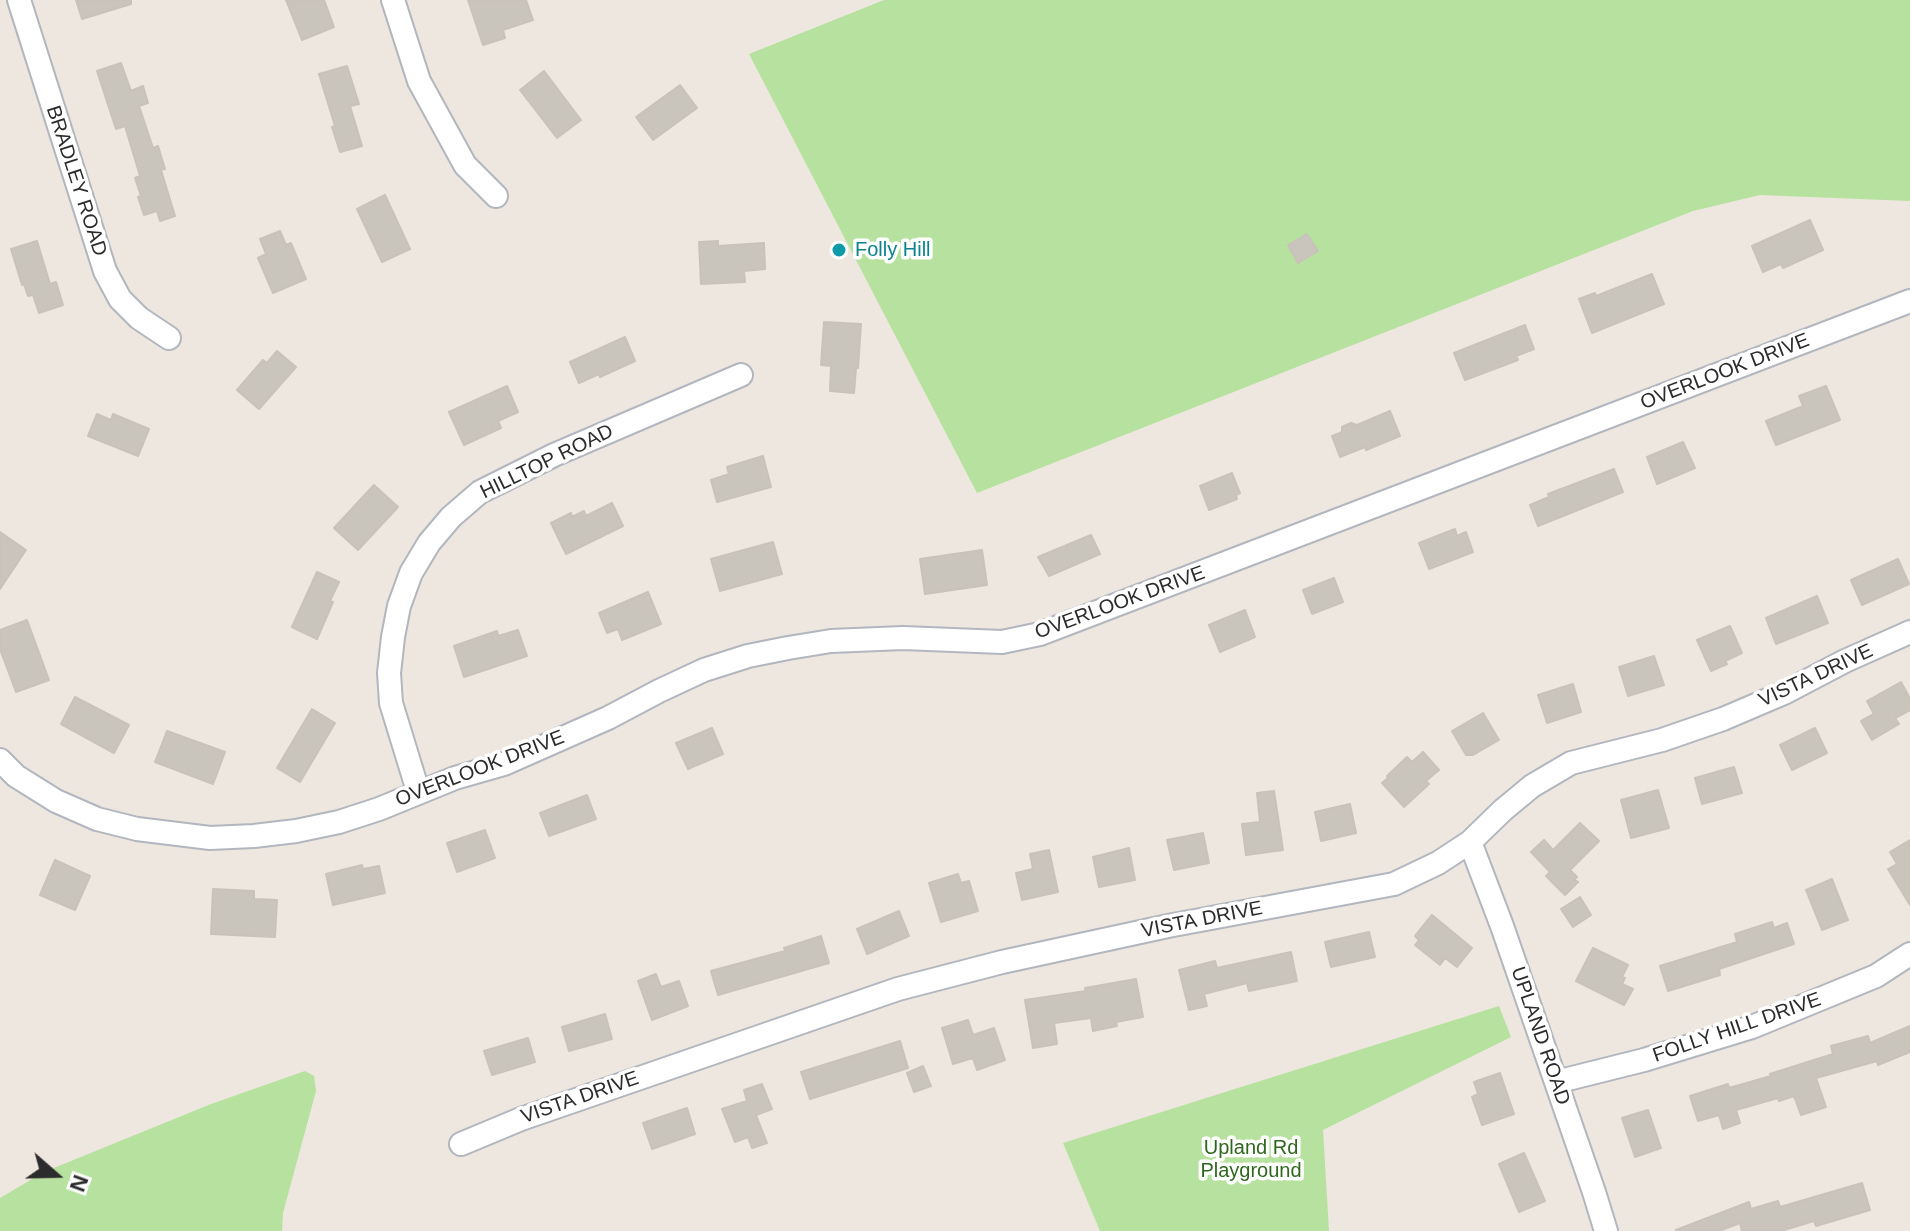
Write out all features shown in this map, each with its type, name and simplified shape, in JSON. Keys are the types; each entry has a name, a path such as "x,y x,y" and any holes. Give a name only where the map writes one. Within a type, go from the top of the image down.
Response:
{"street":[{"name":"BRADLEY ROAD","path":"19,0 105,271 120,299 139,318 169,338"},
{"path":"393,0 419,81 465,165 496,196"},
{"name":"OVERLOOK DRIVE","path":"0,760 16,776 56,801 97,819 137,829 210,838 296,831 339,822 379,809 418,791 504,764 608,718 704,670 748,656 831,641 903,638 1002,642 1040,634 1910,301"},
{"name":"HILLTOP ROAD","path":"418,791 391,703 389,673 399,606 411,573 429,543 451,517 480,492 554,455 741,375"},
{"name":"VISTA DRIVE","path":"461,1144 521,1119 898,989 1002,962 1168,926 1394,884 1438,863 1470,842 1532,786 1571,763 1662,740 1723,719 1910,632"},
{"name":"UPLAND ROAD","path":"1470,842 1502,926 1606,1231"},
{"name":"FOLLY HILL DRIVE","path":"1556,1082 1644,1060 1752,1027 1876,976 1910,954"}],"green space":[{"path":"884,0 1910,0 1910,201 1760,195 1693,211 977,493 749,54"},
{"name":"Upland Rd Playground","path":"1499,1006 1511,1037 1323,1130 1329,1231 1100,1231 1063,1143"},
{"path":"305,1071 314,1076 316,1091 283,1213 282,1231 0,1231 0,1198 44,1172 211,1104"}],"building":[{"path":"76,0 131,0 131,4 82,19"},
{"path":"286,0 324,0 334,27 302,40"},
{"path":"468,0 526,0 533,20 503,30 505,38 483,45"},
{"path":"121,63 131,91 143,86 148,103 139,106 153,148 158,146 165,169 161,170 175,216 160,221 157,211 144,215 135,178 140,176 125,126 116,129 97,71"},
{"path":"347,66 359,104 350,106 362,146 340,152 319,74"},
{"path":"544,71 581,120 557,138 520,90"},
{"path":"680,85 697,108 653,140 636,117"},
{"path":"385,195 410,249 382,262 357,209"},
{"path":"1810,220 1823,250 1783,268 1781,264 1763,272 1752,246"},
{"path":"280,231 286,245 291,243 306,279 273,293 258,258 266,254 260,239"},
{"path":"1307,234 1318,251 1298,263 1288,245"},
{"path":"37,241 50,284 56,282 63,305 39,313 33,295 28,296 22,285 11,249"},
{"path":"718,241 718,246 764,243 765,269 744,271 745,282 701,284 699,242"},
{"path":"1652,274 1664,304 1592,333 1579,299 1595,293 1596,296"},
{"path":"824,322 861,324 854,393 830,391 831,366 821,365"},
{"path":"1525,325 1534,349 1516,356 1518,360 1465,380 1454,353"},
{"path":"625,337 635,361 579,383 570,362"},
{"path":"277,351 296,367 259,409 237,390 263,360 267,363"},
{"path":"507,386 518,412 498,421 501,428 464,445 449,412"},
{"path":"1826,386 1840,420 1776,445 1766,421 1803,406 1799,396"},
{"path":"1390,411 1400,436 1340,457 1332,436 1351,423 1357,425"},
{"path":"97,414 111,420 113,414 149,429 138,456 88,436"},
{"path":"1683,442 1695,468 1657,484 1647,457"},
{"path":"763,456 771,487 717,502 711,480 729,474 727,467"},
{"path":"1614,469 1623,492 1538,526 1530,505 1549,497 1548,494"},
{"path":"1232,473 1240,493 1236,495 1237,499 1209,510 1200,486"},
{"path":"374,485 398,507 358,550 334,528"},
{"path":"612,503 623,526 566,554 551,523 571,513 572,517 584,511 586,516"},
{"path":"1455,529 1457,536 1466,532 1473,552 1429,569 1419,543"},
{"path":"0,532 26,550 0,589"},
{"path":"1091,535 1100,554 1049,576 1038,557"},
{"path":"773,542 782,574 720,591 711,559"},
{"path":"982,550 987,585 925,594 920,559"},
{"path":"1898,559 1909,584 1862,605 1851,580"},
{"path":"317,572 339,582 317,639 292,627"},
{"path":"1334,578 1343,602 1312,614 1303,590"},
{"path":"648,592 661,624 622,640 618,629 607,633 599,613"},
{"path":"1817,596 1828,623 1776,644 1766,618"},
{"path":"1245,610 1255,637 1220,652 1209,625"},
{"path":"27,620 49,680 16,692 0,649 0,630"},
{"path":"1730,626 1742,653 1711,671 1697,640"},
{"path":"518,630 527,656 464,677 454,646 497,631 498,636"},
{"path":"1654,656 1664,685 1628,696 1619,667"},
{"path":"1901,682 1910,699 1910,710 1895,718 1899,724 1872,740 1861,721 1874,714 1867,701"},
{"path":"1573,684 1581,712 1547,723 1538,695"},
{"path":"75,697 129,725 114,753 61,724"},
{"path":"312,709 335,723 300,782 277,768"},
{"path":"1483,713 1499,740 1473,755 1466,755 1452,731"},
{"path":"712,728 723,754 688,769 676,743"},
{"path":"1815,728 1827,753 1792,770 1780,745"},
{"path":"167,731 225,752 213,784 155,762"},
{"path":"1423,752 1439,770 1404,807 1382,783 1407,757 1412,762"},
{"path":"1734,767 1742,793 1702,804 1695,778"},
{"path":"1658,790 1669,828 1631,838 1621,800"},
{"path":"1274,791 1283,850 1246,855 1242,824 1260,822 1257,793"},
{"path":"587,795 596,819 549,836 540,813"},
{"path":"1350,804 1356,833 1321,841 1315,812"},
{"path":"1580,823 1599,841 1570,870 1578,882 1565,895 1546,876 1550,872 1531,852 1544,840 1553,850"},
{"path":"485,830 495,858 457,872 447,843"},
{"path":"1203,833 1209,863 1174,870 1167,840"},
{"path":"1910,840 1910,905 1888,869 1897,864 1890,852"},
{"path":"1129,848 1135,880 1099,887 1093,857"},
{"path":"1049,850 1058,892 1022,900 1016,873 1033,869 1030,854"},
{"path":"55,860 90,876 75,910 40,895"},
{"path":"362,865 363,869 379,866 385,893 333,905 326,874"},
{"path":"958,874 961,883 969,881 978,911 941,922 929,883"},
{"path":"1832,879 1848,920 1822,930 1806,890"},
{"path":"213,889 254,891 254,899 277,900 275,937 211,934"},
{"path":"1580,897 1591,915 1573,927 1561,909"},
{"path":"899,911 909,936 867,954 857,929"},
{"path":"1432,915 1472,948 1457,967 1445,958 1440,965 1415,945 1419,940 1415,936"},
{"path":"1772,922 1774,928 1787,923 1794,944 1719,969 1720,975 1668,991 1660,966 1737,942 1735,934"},
{"path":"1369,932 1375,957 1331,967 1325,942"},
{"path":"821,936 829,963 718,995 711,971 785,951 784,948"},
{"path":"1593,948 1628,965 1622,984 1633,989 1624,1005 1576,981"},
{"path":"1291,952 1297,981 1249,991 1247,983 1204,994 1207,1006 1189,1010 1179,970 1215,961 1217,968"},
{"path":"656,974 661,987 679,981 688,1006 652,1020 638,981"},
{"path":"1136,979 1143,1017 1116,1022 1117,1026 1093,1031 1091,1018 1054,1023 1057,1044 1033,1048 1025,1000 1086,991 1085,988"},
{"path":"605,1014 612,1039 569,1051 562,1027"},
{"path":"968,1020 973,1035 994,1028 1005,1060 977,1070 973,1058 953,1064 942,1028"},
{"path":"1910,1026 1910,1052 1878,1065 1877,1061 1816,1078 1826,1107 1801,1115 1794,1096 1736,1110 1740,1123 1723,1129 1719,1115 1698,1121 1690,1096 1728,1084 1729,1088 1771,1076 1833,1054 1831,1046 1868,1036 1870,1043"},
{"path":"528,1038 535,1062 492,1075 484,1051"},
{"path":"900,1041 908,1068 810,1099 801,1072"},
{"path":"923,1066 931,1086 914,1092 907,1073"},
{"path":"1500,1073 1514,1114 1482,1125 1472,1097 1478,1094 1474,1082"},
{"path":"762,1084 772,1109 756,1115 767,1143 752,1148 748,1137 735,1142 722,1109 747,1101 744,1090"},
{"path":"687,1108 695,1134 652,1149 643,1123"},
{"path":"1648,1110 1661,1148 1635,1157 1622,1118"},
{"path":"1524,1153 1545,1201 1519,1212 1499,1164"},
{"path":"1862,1183 1870,1210 1816,1226 1814,1221 1781,1231 1742,1231 1740,1223 1719,1231 1676,1230 1749,1202 1751,1209 1778,1201 1780,1207"}],"place":[{"name":"Folly Hill","path":"839,250"}]}
